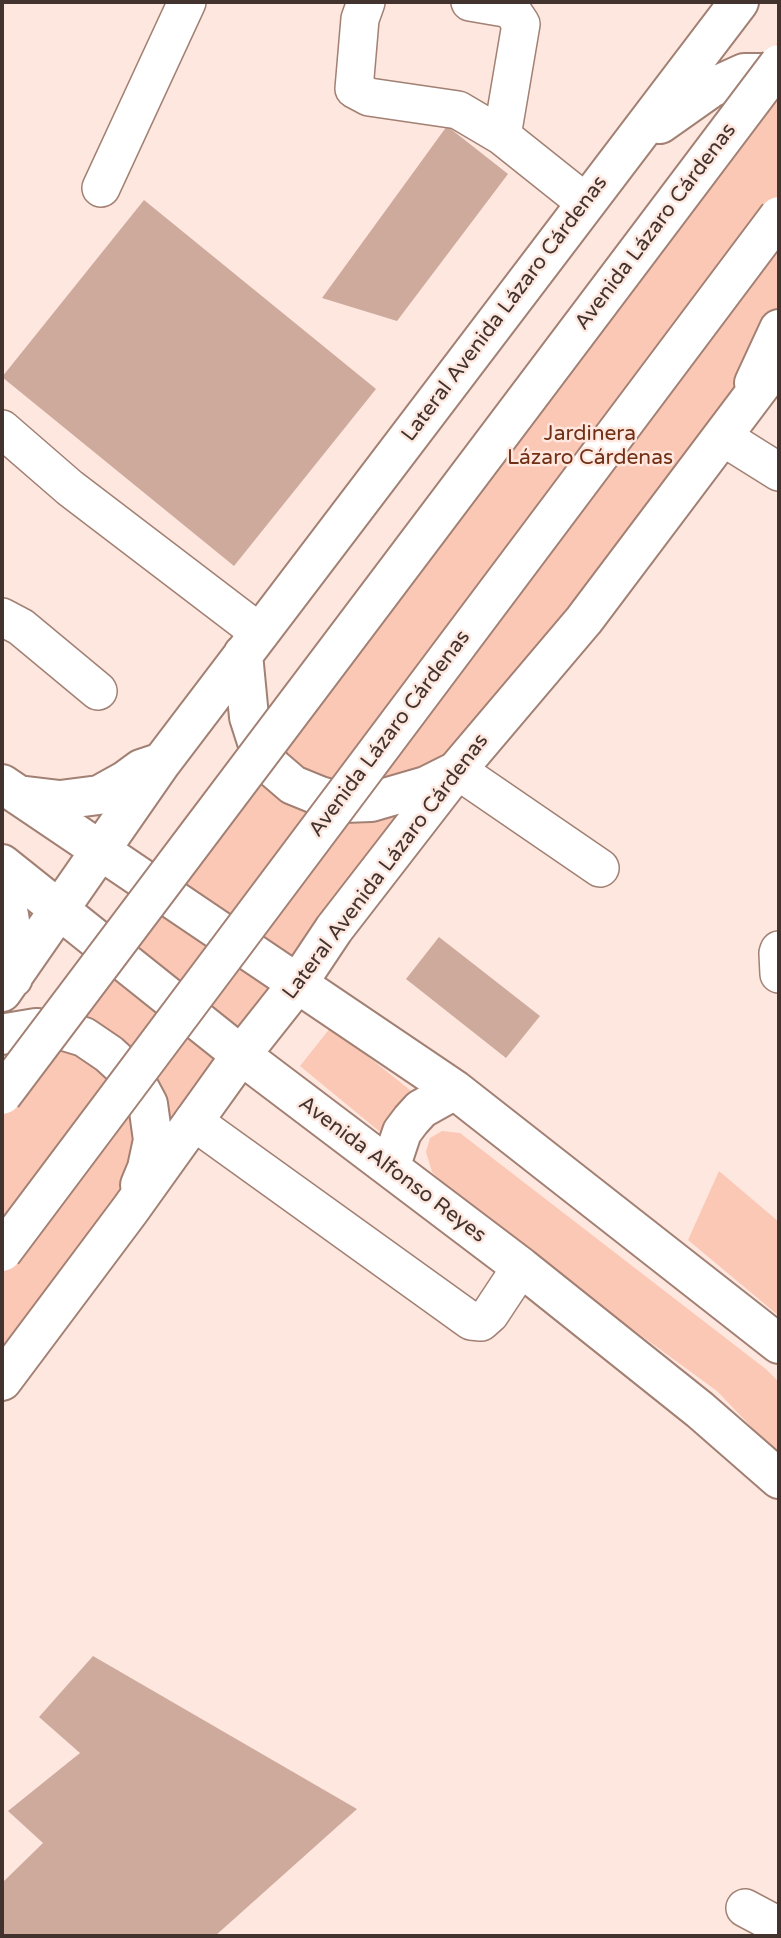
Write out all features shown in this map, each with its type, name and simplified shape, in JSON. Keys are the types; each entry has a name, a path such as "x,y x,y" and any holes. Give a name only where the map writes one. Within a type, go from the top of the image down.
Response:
{"main road":[{"name":"Lateral Avenida Lázaro Cárdenas","path":"7,985 161,762 739,2"},
{"name":"Avenida Lázaro Cárdenas","path":"2,1095 779,64"},
{"path":"628,148 711,88 744,73 779,75"},
{"name":"Avenida Lázaro Cárdenas","path":"2,1252 779,216"},
{"path":"731,425 779,329"},
{"name":"Lateral Avenida Lázaro Cárdenas","path":"2,1381 130,1210 241,1055 298,983 334,929 457,770 584,620 779,361"},
{"path":"252,643 249,717 258,746 272,767 293,785 344,803 372,802 426,786 457,770"},
{"path":"9,790 60,800 92,796 110,790 141,769 161,762"},
{"path":"9,790 455,1090 779,1344"},
{"name":"Avenida Alfonso Reyes","path":"2,864 241,1055 521,1267 700,1410 779,1479"},
{"path":"2,885 13,941 7,985"},
{"path":"2,1035 36,1028 61,1030 84,1037 109,1054 133,1076 148,1104 153,1140 147,1168 130,1210"},
{"path":"390,1168 402,1132 411,1120 421,1109 455,1090"}],"lane":[{"path":"101,188 187,2"},
{"path":"366,2 360,19 354,89 369,97 458,110 502,136 586,203"},
{"path":"470,2 511,9 521,24 502,136"},
{"path":"731,425 779,472"},
{"path":"2,429 252,643"},
{"path":"2,617 21,627 98,691"},
{"path":"457,770 600,869"},
{"path":"779,950 779,974"},
{"path":"193,1121 471,1321 481,1322 490,1314 521,1267"}],"green space":[{"name":"Jardinera Lázaro Cárdenas","path":"779,41 779,348 2,1365 2,1068 184,818 549,345"},
{"path":"331,1027 420,1098 391,1141 300,1066"},
{"path":"442,1131 460,1133 767,1370 779,1382 779,1456 717,1391 561,1277 453,1193 432,1172 426,1152 430,1138"},
{"path":"719,1171 779,1222 779,1316 688,1240"}],"building":[{"path":"447,126 508,174 397,321 322,298"},
{"path":"144,200 376,389 234,566 2,377"},
{"path":"439,937 540,1016 506,1058 406,979"},
{"path":"93,1656 357,1809 215,1936 2,1936 2,1883 43,1843 8,1811 80,1753 39,1717"}]}
